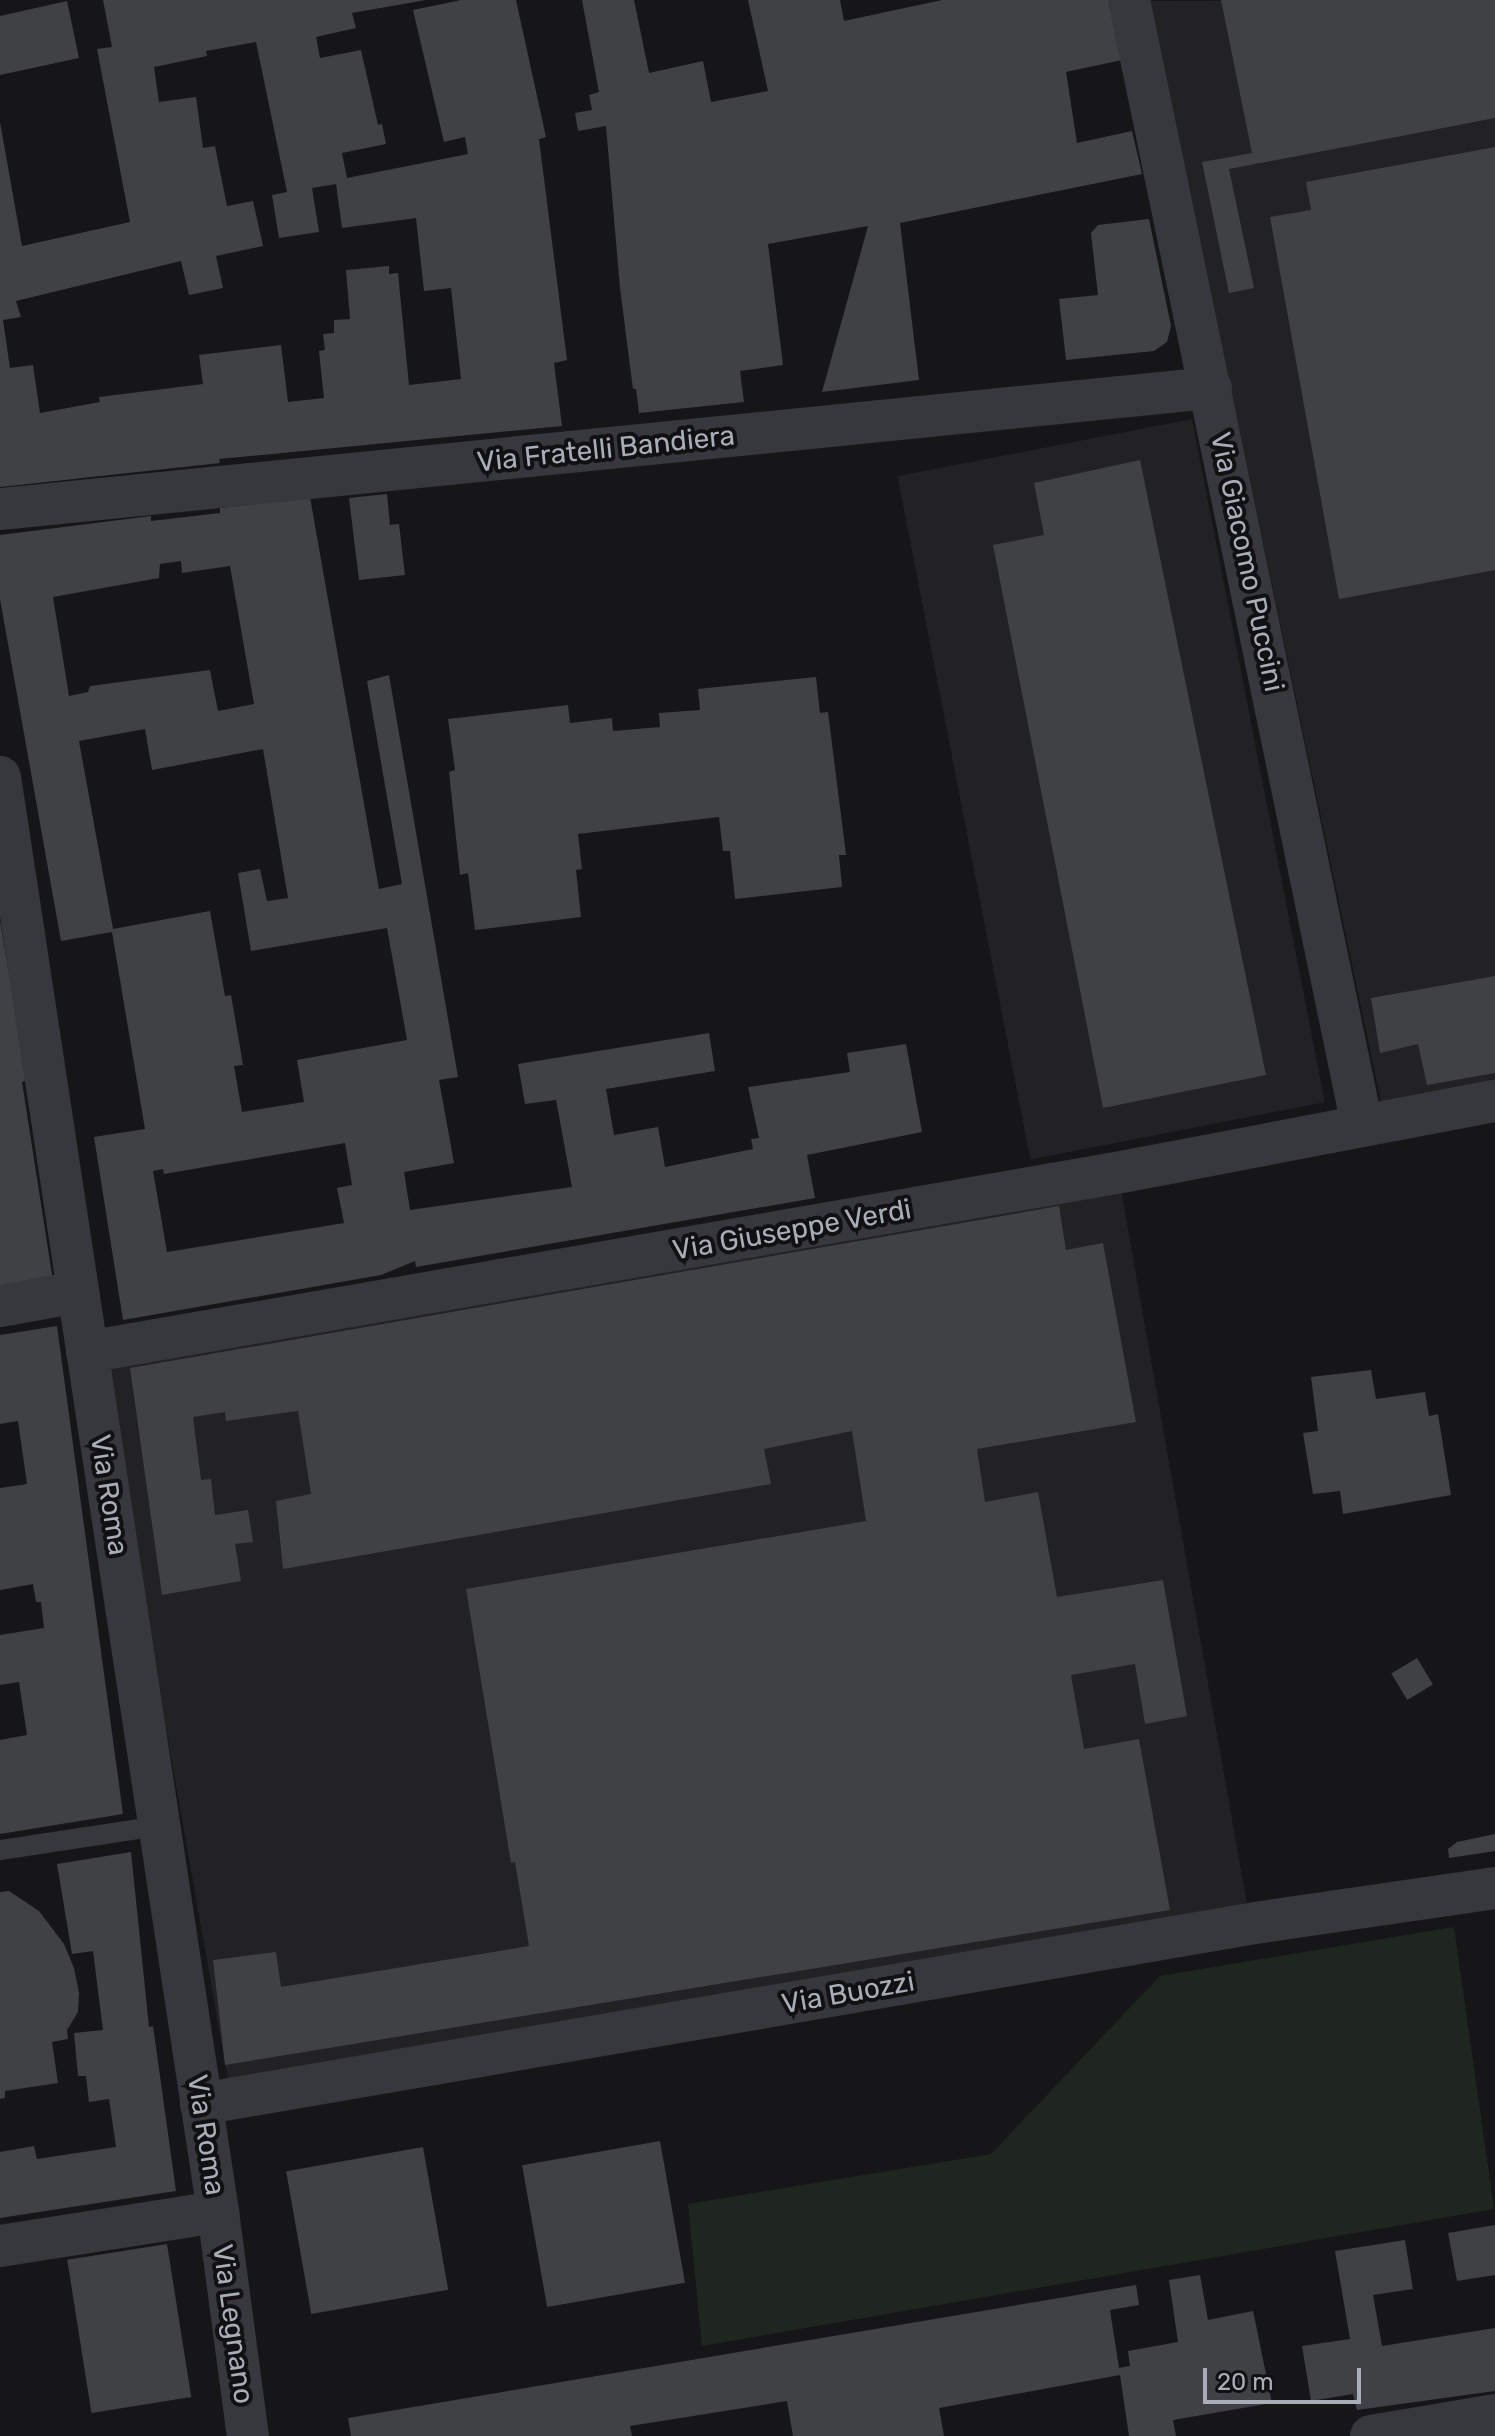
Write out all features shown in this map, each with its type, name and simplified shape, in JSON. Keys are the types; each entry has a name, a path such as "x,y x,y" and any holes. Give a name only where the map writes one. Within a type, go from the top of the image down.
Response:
{"street":[{"name":"Via Giacomo Puccini","path":"1129,0 1362,1125"},
{"name":"Via Fratelli Bandiera","path":"0,509 1211,388"},
{"name":"Via Roma","path":"0,777 8,872 78,1292 218,2212"},
{"name":"Via Giuseppe Verdi","path":"87,1352 1095,1177 1495,1101"},
{"path":"0,1306 78,1292"},
{"name":"Via Buozzi","path":"201,2104 1255,1923 1495,1888"},
{"path":"0,2246 218,2212"},
{"name":"Via Legnano","path":"218,2212 248,2436"},
{"path":"1371,2436 1495,2415"}],"lane":[{"path":"0,1850 159,1826"}],"shaded area":[{"path":"1495,0 1495,1083 1381,1102 1149,1"},
{"path":"1192,419 1325,1102 1030,1159 898,476"},
{"path":"1120,1184 1248,1913 230,2092 102,1364"},
{"path":"1454,1927 1494,2209 702,2346 688,2204 991,2154 1160,1976"}],"building":[{"path":"103,0 426,0 352,13 356,28 316,37 320,58 361,50 378,125 382,124 386,144 342,153 347,178 468,154 465,137 444,142 413,10 461,0 516,0 546,137 539,139 567,360 554,363 562,426 219,459 220,463 0,487 0,122 22,246 130,222 97,49 112,47","holes":["256,42 287,192 272,195 279,238 319,232 312,188 336,184 342,228 416,218 424,291 451,288 461,379 409,385 398,273 389,274 389,266 346,270 350,319 334,320 334,333 323,334 325,350 319,351 324,398 288,402 281,345 199,355 203,384 99,397 100,402 40,413 33,365 10,368 3,320 21,317 16,301 181,261 189,295 223,288 216,256 263,246 253,201 227,206 215,146 203,148 196,97 159,102 154,67 207,56 206,51"]},
{"path":"582,0 634,0 649,73 703,61 711,102 768,91 748,0 840,0 844,21 942,0 1109,0 1122,60 1066,72 1077,143 1132,131 1142,174 900,223 919,380 822,392 868,226 768,244 783,365 740,371 744,402 639,413 620,288 606,126 578,131 575,113 592,110 589,95 599,92"},
{"path":"1221,0 1495,0 1495,118 1229,169 1254,288 1229,293 1202,162 1252,153"},
{"path":"67,1 79,58 0,75 0,16"},
{"path":"1495,147 1495,570 1339,599 1270,217 1311,210 1306,182"},
{"path":"1149,219 1171,326 1167,342 1154,351 1066,360 1059,299 1098,295 1091,233 1098,225"},
{"path":"1140,460 1266,1075 1103,1108 993,545 1044,535 1034,483"},
{"path":"387,494 390,525 399,524 405,575 359,580 349,498"},
{"path":"310,497 379,889 402,884 367,681 389,675 458,1077 439,1080 454,1163 404,1172 410,1210 572,1187 556,1100 525,1104 518,1064 709,1033 715,1071 606,1089 614,1135 658,1127 665,1167 753,1149 751,1139 759,1138 748,1087 850,1072 847,1053 906,1044 922,1132 807,1155 815,1198 416,1267 415,1261 381,1275 123,1320 94,1137 145,1129 112,932 61,941 0,599 0,535 151,516 151,521 220,513 220,508","holes":["181,561 182,573 230,566 254,704 218,711 210,670 90,686 88,692 69,696 53,597 159,578 160,564","145,729 152,770 263,749 288,898 267,901 260,869 238,873 251,951 387,928 407,1040 297,1060 304,1102 242,1112 234,1066 243,1065 231,995 225,996 210,911 113,929 79,741","345,1143 352,1185 337,1188 344,1223 167,1252 153,1171 163,1169 164,1174"]},
{"path":"816,677 820,713 828,712 846,855 839,855 842,887 735,899 730,851 723,851 719,817 578,834 582,869 576,870 581,917 475,930 468,873 460,875 449,772 455,770 448,719 568,705 570,723 612,718 613,731 660,727 659,713 700,710 698,689"},
{"path":"0,921 27,1080 22,1082 53,1281 0,1289"},
{"path":"1495,976 1495,1073 1427,1085 1418,1044 1380,1053 1371,998"},
{"path":"1059,1206 1066,1250 1103,1243 1136,1422 977,1449 985,1502 1038,1492 1057,1597 1163,1580 1187,1716 1145,1724 1135,1664 1071,1675 1084,1749 1139,1739 1170,1910 225,2065 213,1960 276,1952 281,1987 529,1946 515,1862 511,1863 466,1589 866,1521 852,1431 764,1449 771,1484 283,1569 276,1501 311,1494 298,1411 226,1421 225,1412 193,1417 201,1480 211,1479 215,1515 248,1510 253,1542 235,1544 241,1581 162,1595 130,1368"},
{"path":"57,1326 123,1814 0,1834 0,1740 27,1735 19,1682 0,1685 0,1635 44,1628 41,1602 36,1602 33,1584 0,1590 0,1488 27,1484 18,1421 0,1424 0,1335"},
{"path":"1371,1370 1376,1399 1425,1392 1429,1416 1438,1414 1451,1495 1343,1514 1340,1491 1313,1494 1303,1433 1318,1431 1311,1377"},
{"path":"1417,1658 1433,1685 1407,1700 1391,1673"},
{"path":"1495,1834 1495,1851 1449,1858 1448,1849 1457,1842"},
{"path":"131,1852 149,2027 153,2026 176,2191 0,2218 0,2152 34,2146 37,2159 116,2147 109,2099 89,2102 86,2076 78,2076 74,2033 103,2030 93,1951 72,1954 57,1864"},
{"path":"9,1891 39,1911 64,1944 74,1968 79,1993 78,2012 67,2030 68,2039 52,2042 58,2083 5,2091 5,2098 0,2099 0,1892"},
{"path":"660,2141 685,2283 547,2307 522,2165"},
{"path":"423,2147 448,2290 311,2314 286,2171"},
{"path":"1495,2225 1495,2275 1457,2281 1448,2233"},
{"path":"1405,2240 1413,2289 1373,2295 1382,2346 1495,2328 1495,2391 1357,2410 1353,2394 1311,2401 1302,2346 1350,2339 1335,2251"},
{"path":"167,2244 191,2397 91,2413 67,2260"},
{"path":"1200,2275 1208,2320 1253,2311 1272,2403 1173,2420 1176,2436 1129,2436 1120,2375 939,2408 944,2436 793,2436 787,2401 630,2426 632,2436 351,2436 348,2418 1136,2285 1139,2305 1110,2310 1119,2368 1130,2366 1128,2351 1178,2342 1169,2280"}]}
